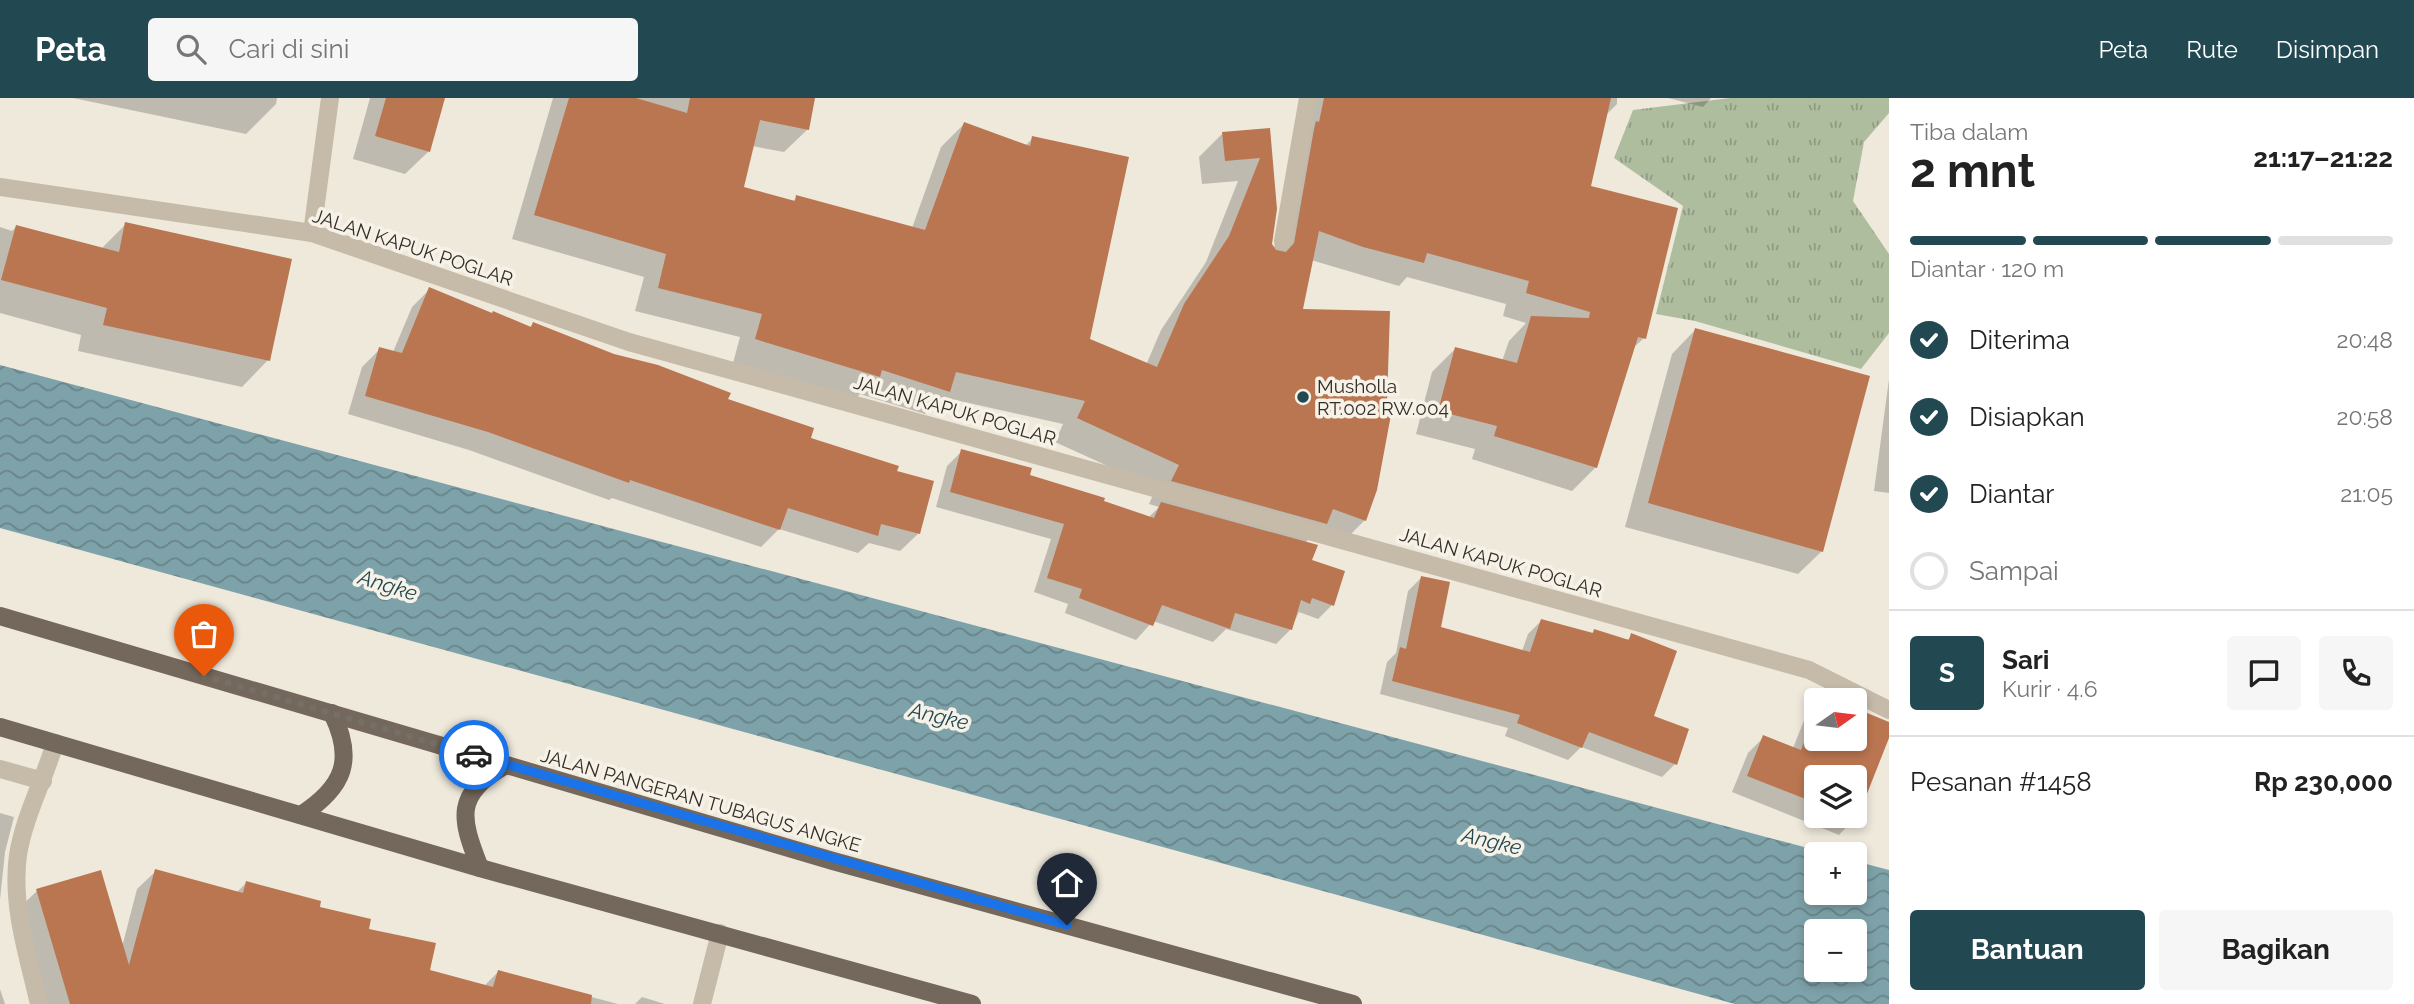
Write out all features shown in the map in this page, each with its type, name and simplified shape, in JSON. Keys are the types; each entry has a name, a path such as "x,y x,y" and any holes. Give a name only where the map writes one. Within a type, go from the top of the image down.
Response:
{"main road":[{"name":"JALAN PANGERAN TUBAGUS ANGKE","path":"0,617 833,861 1353,1004"},
{"path":"301,815 332,791 341,774 344,755 342,736 332,713"},
{"path":"0,727 480,867 972,1004"},
{"path":"480,867 464,824 465,805 471,791 484,778 506,765"}],"street":[{"path":"312,233 330,98"},
{"path":"1283,241 1308,98"},
{"name":"JALAN KAPUK POGLAR","path":"0,187 312,233 629,342 1810,670 1889,710"},
{"path":"39,1004 19,918 17,868 22,839 55,743"},
{"path":"0,769 43,780"},
{"path":"702,1004 720,933"}],"green space":[{"path":"1730,98 1889,98 1889,113 1864,142 1853,201 1889,254 1889,333 1861,369 1695,321 1656,314 1683,206 1614,158 1633,110"}],"water":[{"name":"Angke","path":"0,365 1804,847 1804,905 1867,905 1867,864 1889,870 1889,1004 1735,1004 0,528"}],"building":[{"path":"386,98 445,98 430,152 375,136"},
{"path":"569,98 636,98 687,113 690,98 815,98 809,130 760,120 744,187 795,201 796,195 925,230 964,122 1030,146 1032,136 1129,157 1090,339 1157,367 1184,304 1229,236 1260,158 1225,161 1222,132 1270,128 1277,209 1272,244 1276,250 1286,252 1294,243 1314,129 1316,121 1319,122 1324,98 1611,98 1591,186 1678,208 1646,339 1638,337 1597,468 1494,436 1497,426 1438,411 1455,347 1517,363 1531,316 1589,318 1590,312 1526,293 1529,281 1427,253 1424,263 1363,247 1319,231 1303,309 1390,311 1387,403 1393,404 1377,490 1366,521 1333,509 1327,524 1171,481 1179,465 1077,418 1085,401 956,372 950,392 882,370 880,377 755,339 762,314 658,288 666,254 534,215"},
{"path":"125,222 292,259 270,361 103,325 107,308 1,280 16,225 119,252"},
{"path":"429,287 531,327 533,322 614,354 658,365 731,393 728,399 814,428 811,438 899,466 897,471 934,481 920,534 881,524 878,536 788,508 780,530 630,480 629,483 488,432 365,396 379,347 402,353"},
{"path":"1695,328 1870,376 1823,552 1648,503"},
{"path":"961,449 1032,468 1030,475 1105,498 1104,501 1154,518 1161,502 1318,545 1312,560 1345,571 1334,606 1312,598 1310,604 1301,600 1292,630 1235,613 1230,629 1162,605 1153,626 1079,598 1082,589 1047,578 1064,524 950,492"},
{"path":"1421,576 1450,582 1441,627 1530,652 1541,619 1593,633 1594,629 1629,640 1631,633 1677,651 1654,716 1689,729 1677,765 1589,732 1582,748 1517,723 1520,715 1392,681 1400,647 1406,649"},
{"path":"1867,713 1889,722 1889,738 1867,794 1867,765 1804,765 1804,798 1747,776 1763,735 1801,750 1804,742 1804,751 1867,751"},
{"path":"155,869 243,893 246,881 321,901 320,907 371,919 369,929 436,943 430,970 493,987 498,970 592,995 591,1004 70,1004 36,889 101,870 129,965"}],"way so far":[{"path":"204,676 474,755"}],"place":[{"name":"Musholla RT.002 RW.004","path":"1303,397"}],"route":[{"path":"474,755 833,861 1067,925"}]}
